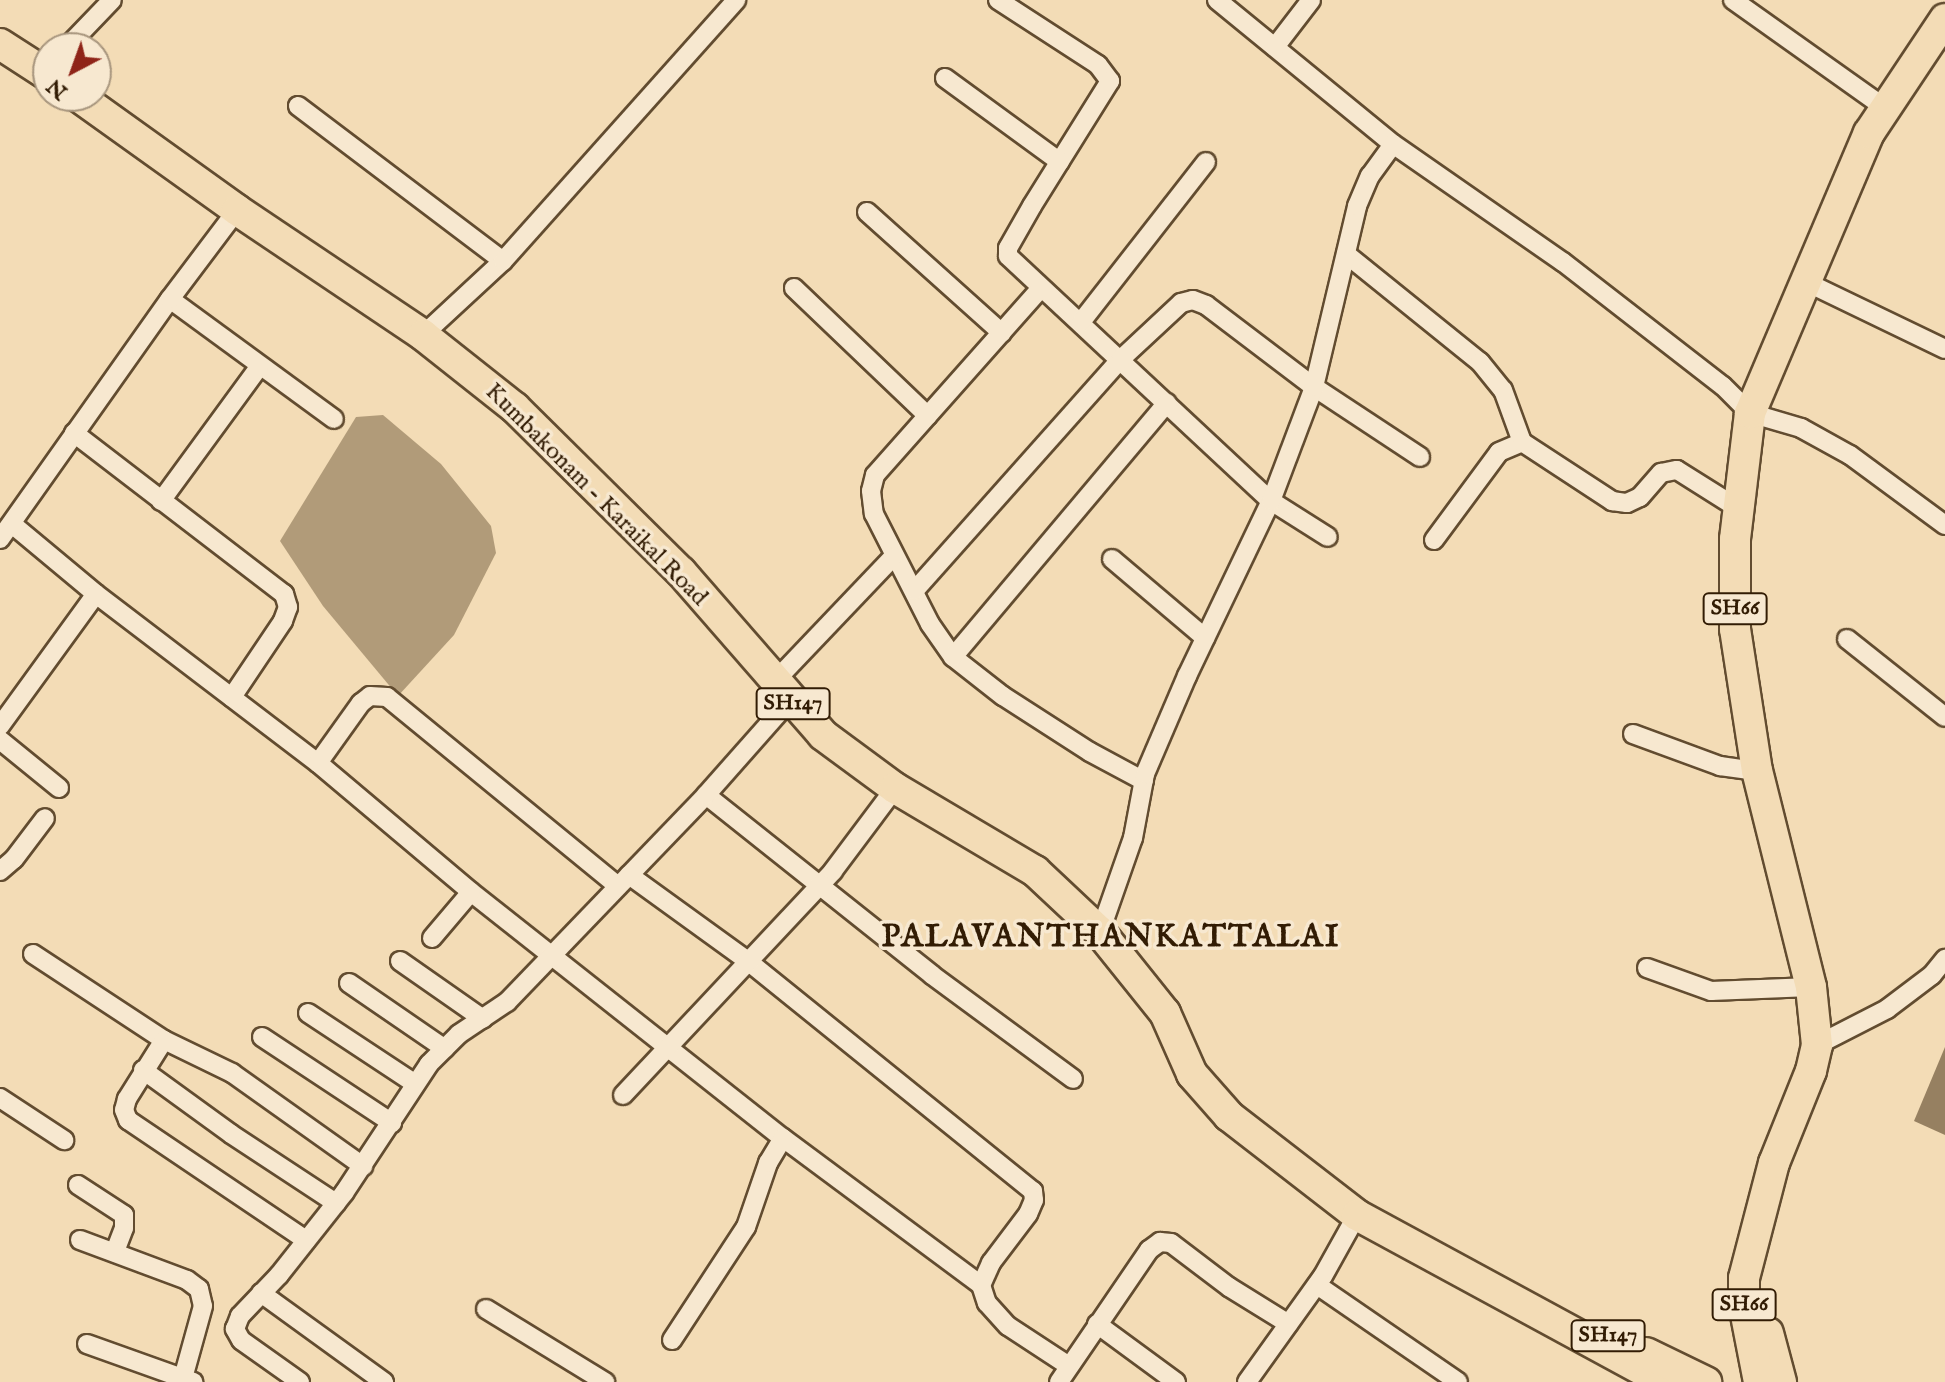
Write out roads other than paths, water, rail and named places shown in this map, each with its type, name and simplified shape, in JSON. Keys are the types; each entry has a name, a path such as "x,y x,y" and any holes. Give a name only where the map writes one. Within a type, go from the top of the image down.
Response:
{"main road":[{"name":"SH66","path":"1759,1382 1744,1305 1744,1278 1774,1163 1811,1071 1817,1045 1811,987 1757,771 1735,629 1735,539 1750,413 1869,133 1945,19"},
{"path":"0,44 32,63"},
{"name":"Kumbakonam - Karaikal Road","path":"100,112 237,210 423,335 515,408 681,572 823,735 895,788 1035,871 1100,932 1165,1013 1192,1074 1229,1116 1357,1215 1665,1382"},
{"name":"SH66","path":"1757,1228 1764,1316 1781,1382"},
{"name":"Kumbakonam - Karaikal Road","path":"1509,1295 1523,1295 1706,1382"}],"street":[{"path":"81,32 112,0"},
{"path":"423,335 503,261 736,0"},
{"path":"998,0 1098,65 1110,81 1008,248 1008,256 1271,501 1328,537"},
{"path":"1217,0 1393,144 1563,262 1723,386 1750,413 1801,428 1850,455 1945,525"},
{"path":"1275,47 1311,0"},
{"path":"1733,0 1885,108"},
{"path":"945,78 1060,162"},
{"path":"298,106 503,261"},
{"path":"1100,932 1133,838 1144,781 1205,638 1271,501 1314,387 1357,206 1370,176 1393,144"},
{"path":"1081,322 1206,162"},
{"path":"0,539 237,210"},
{"path":"867,212 1002,333"},
{"path":"1346,254 1480,362 1503,390 1522,442 1612,501 1627,503 1640,497 1661,473 1677,470 1739,509"},
{"path":"1806,282 1945,349"},
{"path":"794,288 928,416"},
{"path":"1041,288 875,475 871,491 874,514 893,557 915,590 930,624 953,657 1014,704 1090,752 1144,781"},
{"path":"170,299 334,419"},
{"path":"915,590 1121,359 1181,303 1193,300 1206,305 1314,387 1420,457"},
{"path":"161,501 259,367"},
{"path":"953,657 1167,403"},
{"path":"74,433 284,594 288,607 283,621 232,697"},
{"path":"1434,540 1499,452 1522,442"},
{"path":"12,524 96,594 318,763 471,892 783,1138 981,1285 987,1303 1008,1326 1064,1374 1149,1250 1160,1242 1171,1243 1229,1287 1289,1324"},
{"path":"300,1382 241,1340 235,1329 240,1316 336,1203 392,1123 414,1083 459,1034 507,1002 706,795 782,691 893,557"},
{"path":"1112,559 1205,638"},
{"path":"0,726 96,594"},
{"path":"1847,639 1945,717"},
{"path":"318,763 361,703 370,696 387,697 624,880 749,962 1033,1191 1034,1200 1028,1214 991,1263 981,1285"},
{"path":"1633,734 1720,766 1757,771"},
{"path":"0,740 59,788"},
{"path":"623,1095 819,886 895,788"},
{"path":"706,795 819,886 1073,1079"},
{"path":"0,871 14,859 45,818"},
{"path":"432,938 471,892"},
{"path":"33,954 164,1040 232,1073 363,1166"},
{"path":"400,961 483,1019"},
{"path":"1817,1045 1887,1009 1944,963"},
{"path":"1647,968 1711,991 1811,987"},
{"path":"349,983 445,1049"},
{"path":"308,1013 414,1083"},
{"path":"262,1037 392,1123"},
{"path":"164,1040 127,1099 124,1110 128,1120 306,1240"},
{"path":"143,1070 231,1134 336,1203"},
{"path":"0,1098 64,1140"},
{"path":"672,1340 746,1227 768,1163 783,1138"},
{"path":"78,1185 124,1215 124,1228 115,1252"},
{"path":"1254,1380 1317,1285 1357,1215"},
{"path":"80,1240 187,1280 199,1289 203,1306 188,1380 87,1344"},
{"path":"1317,1285 1458,1382"},
{"path":"261,1293 384,1382"},
{"path":"486,1309 605,1382"},
{"path":"1097,1324 1176,1382"}],"district":[{"name":"PALAVANTHANKATTALAI","path":"1111,938"}]}
